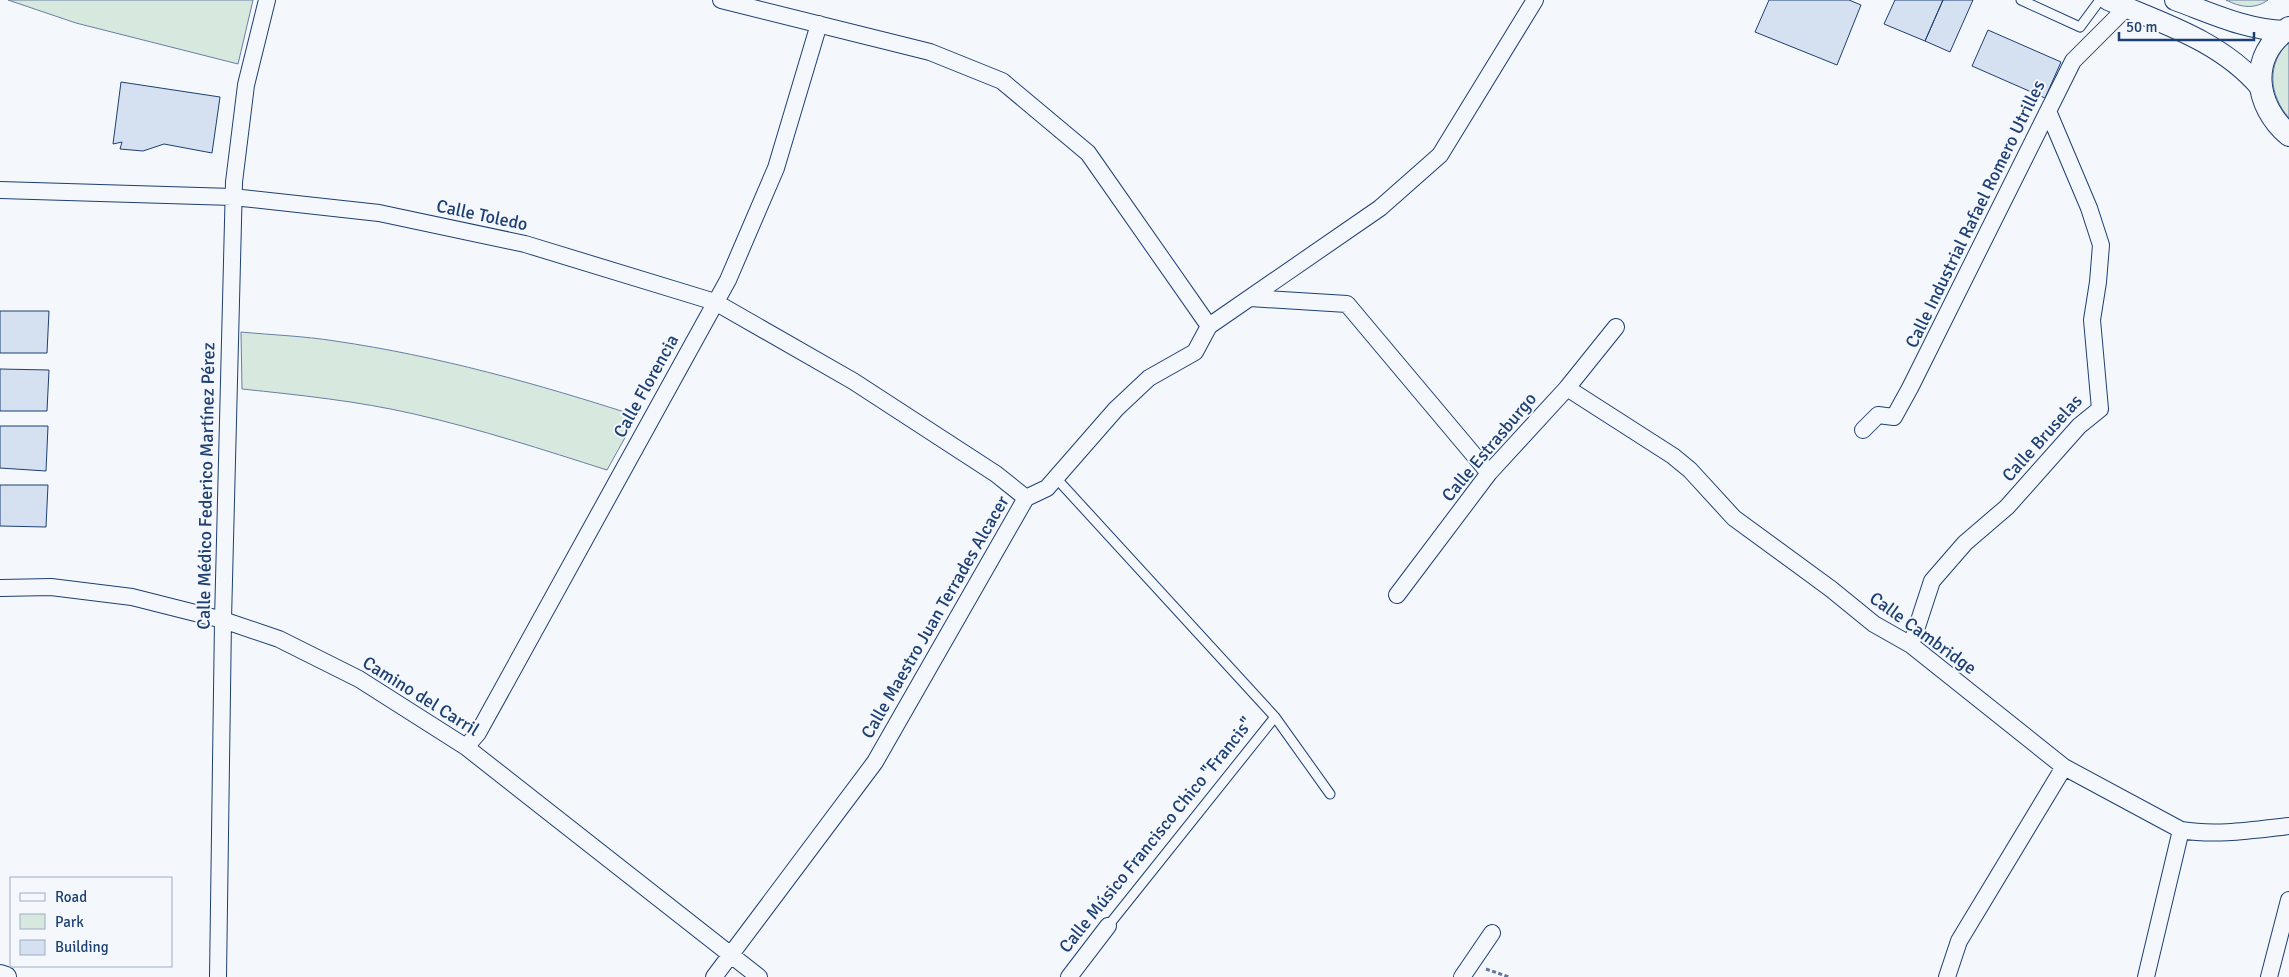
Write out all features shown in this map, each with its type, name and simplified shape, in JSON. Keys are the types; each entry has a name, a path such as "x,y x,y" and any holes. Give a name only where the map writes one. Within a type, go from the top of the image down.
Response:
{"main road":[{"path":"2287,29 2270,46 2262,66 2260,87 2265,107 2276,124 2289,135"}],"street":[{"name":"Calle Médico Federico Martínez Pérez","path":"218,977 223,620 233,197 246,85 267,0"},
{"name":"Calle Maestro Juan Terrades Alcacer","path":"714,977 875,762 1026,498 1047,488 1116,409 1149,378 1195,352 1209,326 1380,208 1440,155 1535,0"},
{"path":"2175,0 2263,30 2287,29"},
{"path":"732,1 930,52 1002,81 1088,153 1209,326"},
{"path":"2117,4 2190,35 2229,57 2245,70 2260,87"},
{"name":"Calle Industrial Rafael Romero Utrilles","path":"1863,430 1878,415 1894,417 1919,371 2073,61 2117,4"},
{"name":"Calle Florencia","path":"466,747 478,734 728,280 776,168 820,24"},
{"name":"Calle Bruselas","path":"1911,645 1932,581 1965,543 2007,507 2079,426 2100,409 2092,320 2101,245 2090,208 2048,110"},
{"name":"Calle Toledo","path":"0,190 233,197 378,213 525,244 715,302 853,380 996,474 1026,498"},
{"path":"1250,298 1347,304 1489,473"},
{"name":"Calle Estrasburgo","path":"1397,595 1489,473 1567,388 1616,328"},
{"name":"Calle Cambridge","path":"1567,388 1673,456 1690,470 1734,518 1831,589 1874,624 1911,645 2064,767 2181,830 2239,832 2289,826"},
{"name":"Camino del Carril","path":"0,588 51,587 132,597 223,620 280,639 359,679 466,747 759,977"},
{"path":"1947,977 1959,941 2064,767"},
{"path":"2146,977 2181,830"},
{"path":"2269,977 2289,900"},
{"name":"Calle Músico Francisco Chico \"Francis\"","path":"1068,977 1108,926"},
{"path":"1466,971 1492,933"},
{"path":"0,975 6,977"}],"lane":[{"path":"2021,0 2080,26 2100,0"},
{"path":"1056,478 1275,717 1330,794"},
{"name":"Calle Músico Francisco Chico \"Francis\"","path":"1108,926 1275,717"}],"path":[{"path":"1466,971 1509,977"}],"green space":[{"path":"8,0 253,0 238,64 76,23"},
{"path":"2226,0 2268,0 2258,5 2247,6"},
{"path":"2289,42 2289,118 2277,100 2273,80 2276,60"},
{"path":"241,332 323,339 450,363 525,382 637,416 607,470 487,433 393,409 307,396 242,389"}],"building":[{"path":"1769,0 1849,0 1861,5 1837,65 1755,32"},
{"path":"1895,0 1943,0 1925,41 1884,24"},
{"path":"1943,0 1973,0 1950,52 1925,41"},
{"path":"1988,30 2061,62 2045,98 1972,66"},
{"path":"121,82 220,97 212,153 164,144 143,151 120,149 122,142 113,144"},
{"path":"0,311 49,311 47,353 0,353"},
{"path":"0,369 49,370 47,411 0,411"},
{"path":"0,426 48,426 46,471 0,468"},
{"path":"0,485 48,485 46,527 0,526"}]}
